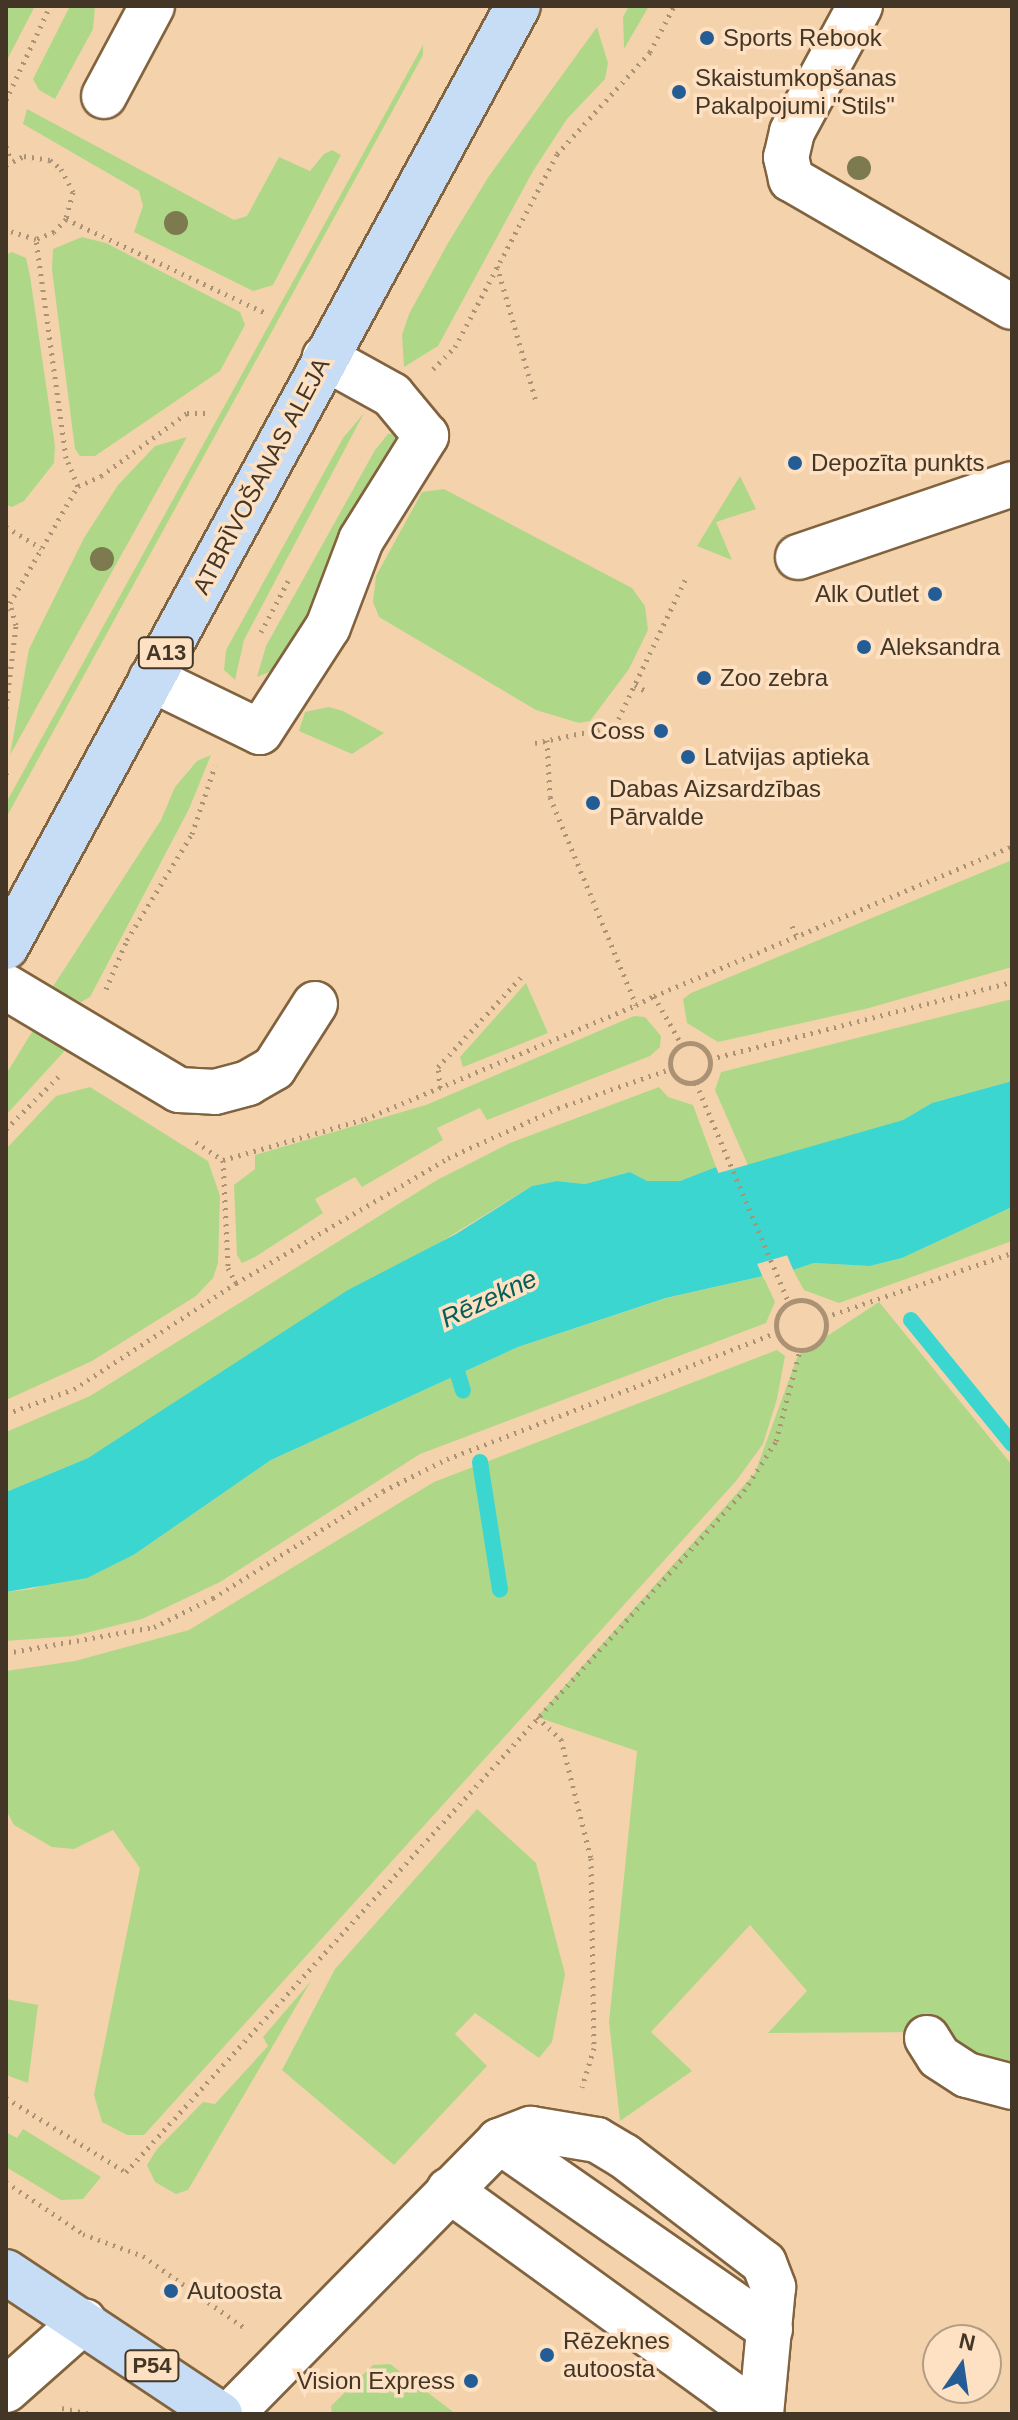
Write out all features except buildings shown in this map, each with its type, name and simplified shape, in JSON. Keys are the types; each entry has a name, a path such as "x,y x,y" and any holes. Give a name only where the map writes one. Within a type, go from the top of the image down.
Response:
{"main road":[{"name":"ATBRĪVOŠANAS ALEJA","path":"6,947 518,6"},
{"name":"P54","path":"6,2272 220,2414"}],"lane":[{"path":"104,96 152,6"},
{"path":"860,6 792,132 786,157 791,179 1012,307"},
{"path":"151,679 260,732 328,627 361,540 426,436 392,395 325,358"},
{"path":"798,557 1012,484"},
{"path":"6,987 179,1090 215,1092 248,1083 274,1068 315,1004"},
{"path":"927,2038 939,2057 967,2075 1012,2087"},
{"path":"231,2414 449,2190 499,2141 531,2129 597,2140 743,2242 764,2263 773,2287 759,2414 449,2190"},
{"path":"499,2141 770,2329"},
{"path":"6,2390 84,2321"}],"path":[{"path":"6,100 50,6"},
{"path":"6,146 9,163 37,156 61,169 73,192 66,219 36,239 6,231"},
{"path":"66,219 266,313"},
{"path":"36,239 66,458 78,486"},
{"path":"497,266 536,401"},
{"path":"6,708 16,625 8,608 78,486 101,476 187,413 207,413"},
{"path":"6,527 41,548"},
{"path":"535,743 615,726 686,578"},
{"path":"635,685 646,691"},
{"path":"547,740 550,797 636,1005"},
{"path":"236,1283 228,1268 223,1160 365,1119 1012,846"},
{"path":"792,926 797,937"},
{"path":"440,1088 438,1067 523,975"},
{"path":"710,1059 1012,982"},
{"path":"654,996 682,1045"},
{"path":"670,1069 673,1052 682,1045 699,1046 710,1059"},
{"path":"670,1069 683,1083 696,1083 706,1076 710,1059"},
{"path":"6,1414 74,1389 236,1283 448,1158 558,1108 670,1069"},
{"path":"6,1129 64,1072"},
{"path":"696,1083 789,1303"},
{"path":"825,1317 1012,1253"},
{"path":"811,1301 825,1317 821,1340 800,1350 786,1344 777,1332 778,1315 789,1303 811,1301"},
{"path":"6,1653 154,1627 213,1598 383,1491 447,1459 777,1332"},
{"path":"6,2098 126,2172 744,1491 776,1441 800,1350"},
{"path":"537,1717 561,1739 591,1858 594,2048 568,2133"},
{"path":"6,2182 83,2234 143,2256 257,2338"}],"green space":[{"path":"6,6 35,6 6,62"},
{"path":"70,6 95,6 93,29 55,99 39,90 33,79"},
{"path":"629,6 649,6 624,49 623,17"},
{"path":"597,27 608,63 605,79 567,119 533,171 438,346 404,367 402,335 409,314 448,243 489,176"},
{"path":"423,45 423,55 6,818 6,803"},
{"path":"27,109 234,220 247,216 279,157 310,171 324,154 332,150 341,155 273,285 253,291 134,232 143,206 139,191 23,124"},
{"path":"82,237 106,243 240,312 245,325 220,371 95,456 80,456 75,449 52,270 53,249"},
{"path":"12,252 26,258 30,276 55,446 54,463 24,501 12,507 6,505 6,255"},
{"path":"364,413 244,640 235,680 224,670 226,650 343,438"},
{"path":"397,433 396,445 279,668 257,677 266,646 375,450 388,434"},
{"path":"187,437 10,755 29,649 84,538 118,485 155,446"},
{"path":"740,476 756,509 716,522 732,560 697,546"},
{"path":"444,489 632,588 645,606 648,630 629,669 590,721 579,723 536,710 379,617 373,602 376,576 422,492"},
{"path":"329,707 384,733 352,754 299,731 305,712"},
{"path":"211,755 189,809 90,997 81,1002 52,988 161,820 175,787 197,761"},
{"path":"1012,860 1012,967 869,1008 718,1042 687,1023 683,999 691,993"},
{"path":"526,983 548,1033 463,1067 460,1057"},
{"path":"1012,999 1012,1081 932,1103 891,1127 750,1170 715,1090 721,1072"},
{"path":"634,1016 645,1017 661,1036 660,1047 650,1056 487,1120 480,1108 437,1128 443,1140 362,1187 355,1177 315,1199 323,1213 255,1257 242,1263 237,1255 234,1185 255,1169 255,1155 426,1105"},
{"path":"37,1024 70,1045 6,1115 6,1074"},
{"path":"90,1087 208,1161 220,1196 218,1263 213,1278 196,1296 92,1361 6,1400 6,1149 56,1096"},
{"path":"659,1087 668,1097 693,1105 716,1167 680,1181 647,1181 630,1172 585,1184 557,1181 532,1186 88,1458 6,1492 6,1432 90,1396 437,1180 510,1143"},
{"path":"1012,1207 1012,1241 839,1303 804,1290 793,1270 814,1263 870,1266 902,1258"},
{"path":"763,1276 775,1302 766,1323 420,1454 220,1582 142,1619 73,1636 6,1641 6,1592 32,1589 135,1554 271,1460 518,1347 667,1298"},
{"path":"879,1302 1012,1465 1012,2073 953,2056 936,2032 768,2033 807,1991 750,1925 651,2032 692,2071 620,2121 609,2022 637,1751 537,1717 755,1473 798,1355"},
{"path":"777,1350 785,1356 777,1399 763,1444 736,1481 144,2135 127,2135 102,2122 94,2095 140,1868 113,1830 74,1849 52,1847 14,1825 6,1810 6,1671 75,1661 189,1630 434,1482"},
{"path":"477,1809 536,1863 565,1974 552,2042 539,2058 475,2013 455,2034 487,2066 394,2165 282,2070 335,1969"},
{"path":"311,1981 188,2190 176,2194 155,2182 147,2165 157,2149 203,2102 215,2104 268,2046 263,2037"},
{"path":"6,1999 38,2005 28,2083 6,2075"},
{"path":"23,2129 101,2177 83,2199 61,2200 6,2167 6,2132 17,2138"},
{"path":"390,2364 456,2414 332,2414 331,2406 373,2365"}],"water":[{"path":"1012,1081 1012,1207 902,1258 870,1266 814,1263 793,1270 750,1170 891,1127 932,1103"},
{"path":"716,1167 763,1276 666,1298 518,1347 271,1460 135,1554 87,1578 6,1592 6,1492 88,1458 348,1290 456,1234 532,1186 557,1181 585,1184 630,1172 647,1181 680,1181"}],"pier":[{"path":"715,1164 767,1275 764,1280"},
{"path":"749,1166 795,1274 790,1272"}],"waterway":[{"name":"Rēzekne","path":"607,1256 1012,1140"},
{"path":"911,1320 1012,1444"},
{"path":"453,1358 463,1391"},
{"path":"480,1462 500,1589"}],"place":[{"name":"Sports Rebook","path":"707,38"},
{"name":"Skaistumkopšanas Pakalpojumi \"Stils\"","path":"679,92"},
{"name":"Depozīta punkts","path":"795,463"},
{"name":"Alk Outlet","path":"935,594"},
{"name":"Aleksandra","path":"864,647"},
{"name":"Zoo zebra","path":"704,678"},
{"name":"Coss","path":"661,731"},
{"name":"Latvijas aptieka","path":"688,757"},
{"name":"Dabas Aizsardzības Pārvalde","path":"593,803"},
{"name":"Autoosta","path":"171,2291"},
{"name":"Rēzeknes autoosta","path":"547,2355"},
{"name":"Vision Express","path":"471,2381"}]}
